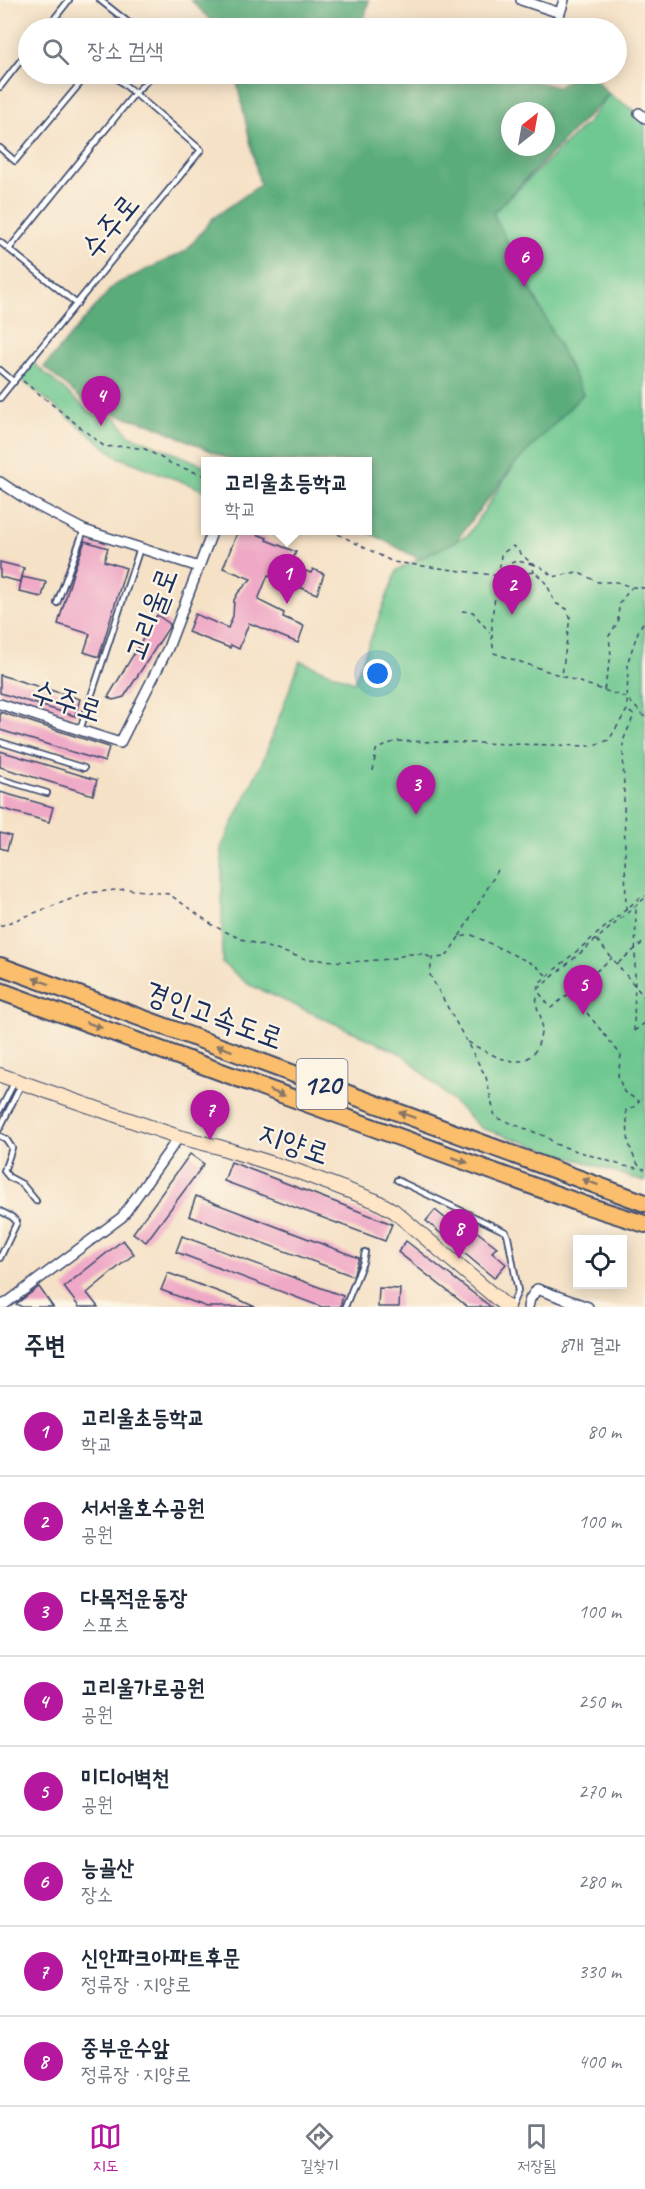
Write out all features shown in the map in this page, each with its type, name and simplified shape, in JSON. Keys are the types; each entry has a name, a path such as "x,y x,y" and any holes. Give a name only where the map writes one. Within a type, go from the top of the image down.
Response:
{"highway":[{"name":"경인고속도로","path":"0,966 645,1203"},
{"name":"경인고속도로","path":"0,991 582,1204 645,1224"},
{"path":"582,1204 621,1228 645,1237"}],"street":[{"path":"521,0 560,13 564,0"},
{"name":"고리울로","path":"0,482 32,503 84,531 199,567 168,648 120,743"},
{"path":"199,567 211,535"},
{"name":"수주로","path":"0,704 120,743"},
{"name":"지양로","path":"0,1075 179,1137 299,1172 388,1208 509,1307"},
{"path":"0,1304 5,1304 122,1217 179,1137"},
{"path":"528,1307 532,1294 538,1289 588,1307"}],"lane":[{"path":"55,18 69,0"},
{"path":"100,0 123,18"},
{"path":"0,87 18,64"},
{"path":"0,148 15,161 80,84"},
{"name":"수주로","path":"0,398 201,150 124,84"},
{"path":"9,249 144,84"},
{"path":"0,242 77,304"},
{"path":"0,370 14,382"},
{"path":"57,603 84,531"},
{"path":"80,730 140,548"},
{"path":"0,742 84,768"},
{"path":"0,779 47,793"},
{"path":"0,1110 19,1081"},
{"path":"0,1128 19,1081"},
{"path":"0,1136 6,1139 12,1148 4,1171 9,1177 22,1184 36,1202"},
{"path":"397,1180 506,1232 517,1284 517,1296 509,1307"},
{"path":"0,1211 17,1222 0,1258"},
{"path":"345,1307 365,1252"}],"path":[{"path":"18,377 105,447 124,446 145,449 172,464 201,474"},
{"path":"338,535 393,562 500,576 534,572 550,587 555,603 567,609 570,616 561,676"},
{"path":"534,572 532,564 513,546 501,554 500,576 492,608 490,633 494,653 627,698 645,717"},
{"path":"511,562 517,561 540,566 553,578 577,572 598,582 616,582 631,587 645,588"},
{"path":"500,576 520,597 528,576 534,572"},
{"path":"604,691 611,656 609,636 618,622 619,604 631,587"},
{"path":"462,610 473,612 490,633"},
{"path":"373,771 376,750 396,741 591,746 609,740 627,710 628,661 639,629 645,620"},
{"path":"626,910 622,741 634,714 627,710"},
{"path":"0,926 87,893 126,889 169,894 214,926 241,939 306,959 350,962 391,959 409,954 423,954 432,958 446,957 498,870"},
{"path":"467,1042 495,1058 508,1062 525,1059 537,1048 540,1034 542,1021 536,1005 539,983 642,899"},
{"path":"642,899 645,906"},
{"path":"537,990 642,899"},
{"path":"636,906 634,1031 645,1023"},
{"path":"459,937 472,935 535,965 548,976"},
{"path":"596,939 645,998"},
{"path":"617,964 645,941"},
{"path":"432,958 430,975 486,1077 495,1117 547,1137 555,1144 624,1166 645,1169"},
{"path":"537,990 551,1008 612,958 635,985"},
{"path":"570,992 621,1055 618,1076 624,1092 639,1101 636,1106 626,1110 627,1141 640,1167"}],"green space":[{"path":"191,0 369,0 364,18 208,18"},
{"path":"237,84 545,84 558,87 562,84 600,84 609,94 555,149 555,102 501,102 501,156 549,156 493,213 583,394 514,465 455,542 419,559 372,534 372,457 224,457 151,424 92,408 44,367 114,285 186,251 213,218 260,185"},
{"path":"609,94 645,118 645,1182 481,1128 404,1055 248,984 222,963 222,846 264,758 300,661 354,682 397,570 468,535 514,465 583,394 493,213 587,123"},
{"path":"31,361 91,413 117,418 129,435 201,464 201,489 118,457 18,377"}],"building":[{"path":"236,535 259,535 296,552 290,565 311,573 313,569 324,574 317,594 268,575 258,600 284,613 283,617 304,626 298,643 249,623 239,649 231,645 230,648 188,632 195,614 228,628 233,616 234,600 251,579 223,568"},
{"path":"85,541 108,548 104,561 126,568 99,657 84,652 90,634 58,624"},
{"path":"0,562 24,568 21,582 0,577"},
{"path":"22,577 46,582 42,597 19,592"},
{"path":"157,615 170,624 169,627 124,697 113,700 108,697"},
{"path":"0,675 80,699 75,716 0,693"},
{"path":"0,712 109,747 105,762 0,730"},
{"path":"0,751 97,780 93,795 0,767"},
{"path":"0,792 53,807 49,822 0,808"},
{"path":"0,833 11,836 7,850 0,848"},
{"path":"190,1154 204,1164 146,1242 133,1233"},
{"path":"231,1162 392,1224 385,1241 224,1181"},
{"path":"196,1196 359,1258 353,1276 189,1216"},
{"path":"435,1210 462,1232 468,1225 497,1247 492,1252 506,1264 494,1278 426,1221"},
{"path":"182,1236 343,1296 340,1307 322,1307 176,1252"},
{"path":"123,1240 134,1254 87,1293 98,1307 79,1307 64,1287"},
{"path":"406,1241 491,1307 468,1307 398,1252"},
{"path":"168,1273 255,1307 207,1307 161,1290"},
{"path":"39,1287 53,1307 22,1307 16,1304"},
{"path":"379,1288 400,1289 399,1307 378,1307"}],"place":[{"name":"능골산","path":"524,287"},
{"name":"고리울가로공원","path":"101,426"},
{"name":"고리울초등학교","path":"287,604"},
{"name":"서서울호수공원","path":"512,615"},
{"name":"다목적운동장","path":"416,815"},
{"name":"미디어벽천","path":"583,1015"},
{"name":"신안파크아파트후문","path":"210,1140"},
{"name":"중부운수앞","path":"459,1259"}]}
